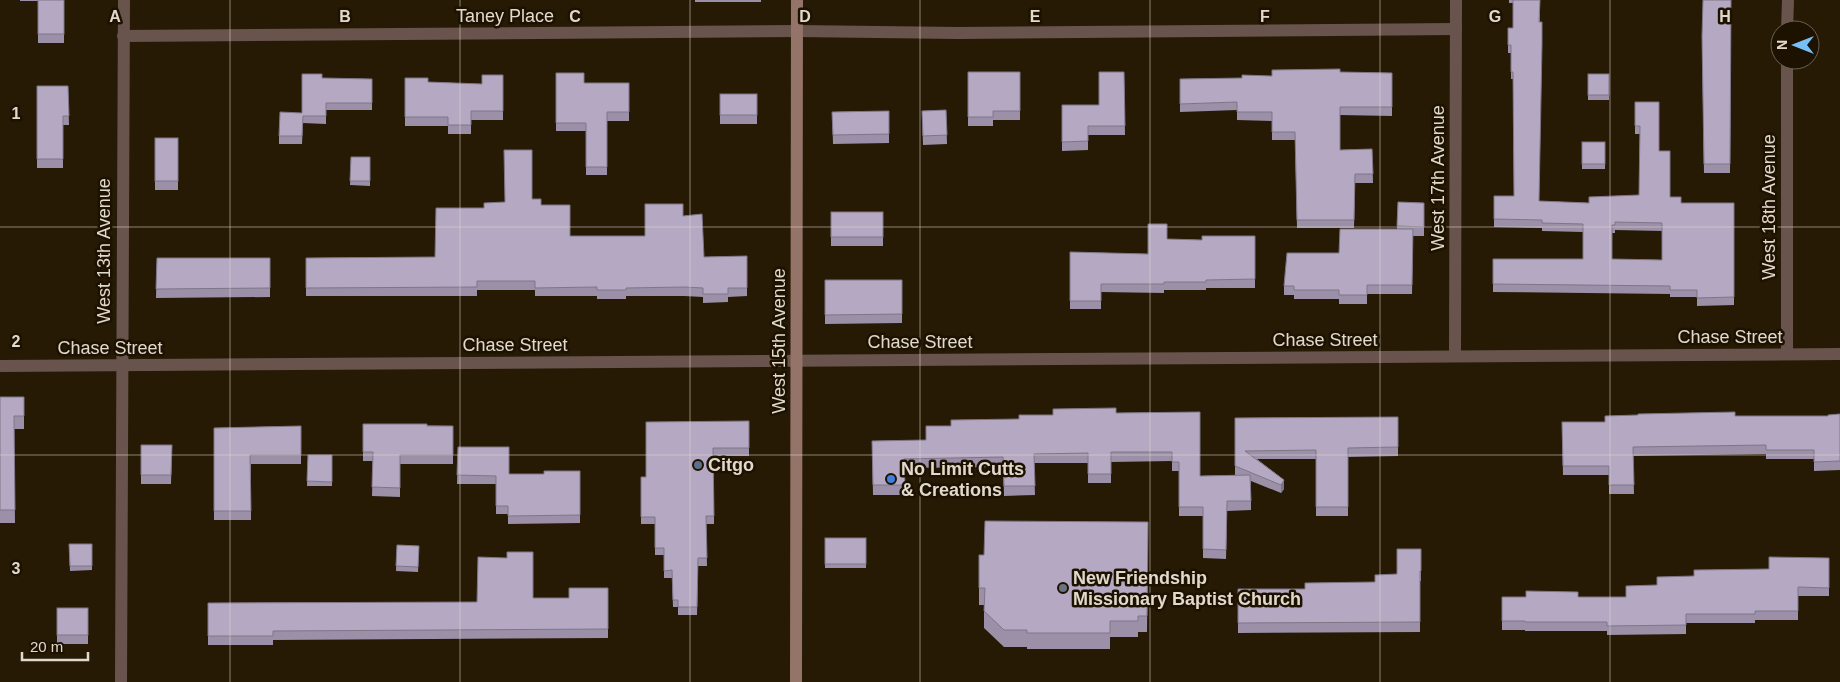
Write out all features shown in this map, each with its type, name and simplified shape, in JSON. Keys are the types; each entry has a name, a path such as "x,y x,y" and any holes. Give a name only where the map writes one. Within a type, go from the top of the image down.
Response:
{"main road":[{"name":"West 15th Avenue","path":"796,682 797,0"}],"street":[{"name":"West 13th Avenue","path":"120,682 124,0"},
{"name":"West 17th Avenue","path":"1455,356 1456,0"},
{"path":"1788,0 1788,20"},
{"name":"Taney Place","path":"124,36 1456,29"},
{"name":"West 18th Avenue","path":"1787,70 1787,354"},
{"name":"Chase Street","path":"0,366 1840,354"}],"building":[{"path":"38,0 64,0 64,34 38,34"},
{"path":"1513,0 1540,0 1539,22 1542,22 1542,45 1539,201 1589,203 1589,197 1639,195 1640,126 1635,126 1635,102 1659,102 1659,151 1670,151 1670,197 1681,197 1681,203 1734,203 1734,297 1697,298 1697,290 1670,290 1670,286 1493,284 1493,259 1583,259 1583,224 1542,223 1542,220 1494,219 1494,196 1514,196 1513,72 1511,72 1511,45 1508,45 1508,28 1513,28","holes":["1615,222 1662,223 1662,260 1612,259 1612,225 1615,225"]},
{"path":"1703,0 1731,0 1730,164 1704,164"},
{"path":"1340,69 1340,72 1392,73 1392,107 1340,107 1340,150 1372,149 1373,174 1355,174 1354,220 1297,220 1295,132 1272,132 1272,112 1237,112 1237,102 1180,104 1180,79 1242,78 1242,75 1272,76 1272,70"},
{"path":"968,72 1020,72 1020,111 993,111 993,117 968,117"},
{"path":"1099,72 1124,72 1125,126 1088,126 1088,141 1062,142 1062,105 1099,105"},
{"path":"556,73 584,73 584,83 629,83 629,112 607,112 607,167 586,167 586,123 556,123"},
{"path":"302,74 322,74 322,78 372,79 372,103 326,103 326,116 303,116 302,136 279,136 280,112 302,113"},
{"path":"1588,74 1609,74 1609,95 1588,95"},
{"path":"482,75 503,75 503,111 471,111 471,125 448,125 448,117 405,117 405,78 428,78 428,82 482,84"},
{"path":"37,86 68,86 69,116 63,116 63,159 37,159"},
{"path":"720,94 757,94 757,115 720,115"},
{"path":"946,110 947,135 923,136 922,111"},
{"path":"889,111 889,134 833,135 832,112"},
{"path":"155,138 178,138 178,181 155,181"},
{"path":"1582,142 1605,142 1605,164 1582,164"},
{"path":"504,150 532,150 532,199 541,199 541,205 570,205 570,236 645,236 645,204 683,204 683,216 702,214 704,257 747,256 747,288 728,288 728,294 703,294 703,288 597,290 597,287 535,288 535,281 477,281 477,287 306,288 306,258 435,257 436,208 484,208 484,203 505,202"},
{"path":"351,157 370,157 370,181 350,181"},
{"path":"1398,202 1424,203 1424,227 1397,226"},
{"path":"831,212 883,212 883,237 831,237"},
{"path":"1148,224 1167,224 1167,239 1202,240 1202,236 1255,236 1255,279 1164,282 1164,284 1101,284 1101,301 1070,301 1070,252 1148,254"},
{"path":"1340,229 1413,229 1412,285 1367,285 1367,295 1339,295 1339,290 1294,290 1294,286 1284,286 1287,253 1339,253"},
{"path":"157,258 270,258 270,288 156,289"},
{"path":"825,280 902,280 902,314 825,315"},
{"path":"0,397 24,397 24,416 14,416 15,510 0,510"},
{"path":"1116,408 1116,413 1200,412 1200,476 1250,475 1251,501 1227,501 1226,550 1203,549 1203,507 1179,507 1179,462 1172,462 1172,452 1111,452 1111,474 1088,474 1088,453 1034,454 1035,486 1004,486 1003,457 904,459 905,485 873,485 872,441 926,440 926,426 951,426 951,420 1019,419 1019,415 1053,415 1053,409"},
{"path":"1735,412 1735,416 1828,416 1840,414 1840,461 1814,462 1814,450 1766,450 1766,445 1633,447 1634,485 1609,485 1609,466 1563,466 1562,422 1605,422 1605,416 1638,414"},
{"path":"1398,417 1398,447 1348,448 1348,507 1316,507 1316,450 1245,451 1284,480 1281,485 1235,466 1235,418"},
{"path":"749,421 749,448 713,448 714,516 706,516 707,558 698,558 697,607 678,607 678,600 673,600 672,570 664,571 664,548 655,548 655,517 641,517 641,477 646,477 646,422"},
{"path":"363,424 453,426 453,455 400,455 400,488 372,487 373,452 363,452"},
{"path":"301,426 301,455 250,455 251,511 214,511 214,428"},
{"path":"141,445 172,445 171,475 141,475"},
{"path":"458,447 509,447 509,474 544,474 544,471 580,471 580,515 508,516 508,506 496,506 496,476 457,475"},
{"path":"308,455 332,455 332,482 307,481"},
{"name":"New Friendship Missionary Baptist Church","path":"985,521 1148,522 1147,616 1138,616 1138,621 1110,621 1110,633 1027,633 1027,630 1004,630 984,611 985,588 979,588 979,555 984,555"},
{"path":"825,538 866,538 866,564 825,564"},
{"path":"69,544 92,544 92,566 70,566"},
{"path":"397,545 419,546 418,567 396,566"},
{"path":"1397,549 1421,549 1420,622 1238,623 1238,589 1305,589 1305,583 1375,582 1375,575 1397,574"},
{"path":"507,552 533,552 533,598 569,598 569,588 608,588 608,629 273,631 273,636 208,636 208,603 477,602 478,557 507,558"},
{"path":"1769,557 1829,558 1829,588 1798,587 1798,611 1755,611 1755,614 1686,614 1686,625 1607,626 1607,622 1502,621 1502,597 1526,597 1526,591 1578,592 1578,597 1626,597 1626,586 1657,585 1657,577 1694,576 1694,570 1769,569"},
{"path":"57,608 88,608 88,635 57,635"}],"place":[{"name":"Citgo","path":"698,465"},
{"name":"No Limit Cutts & Creations","path":"891,479"},
{"name":"New Friendship Missionary Baptist Church","path":"1063,588"}]}
